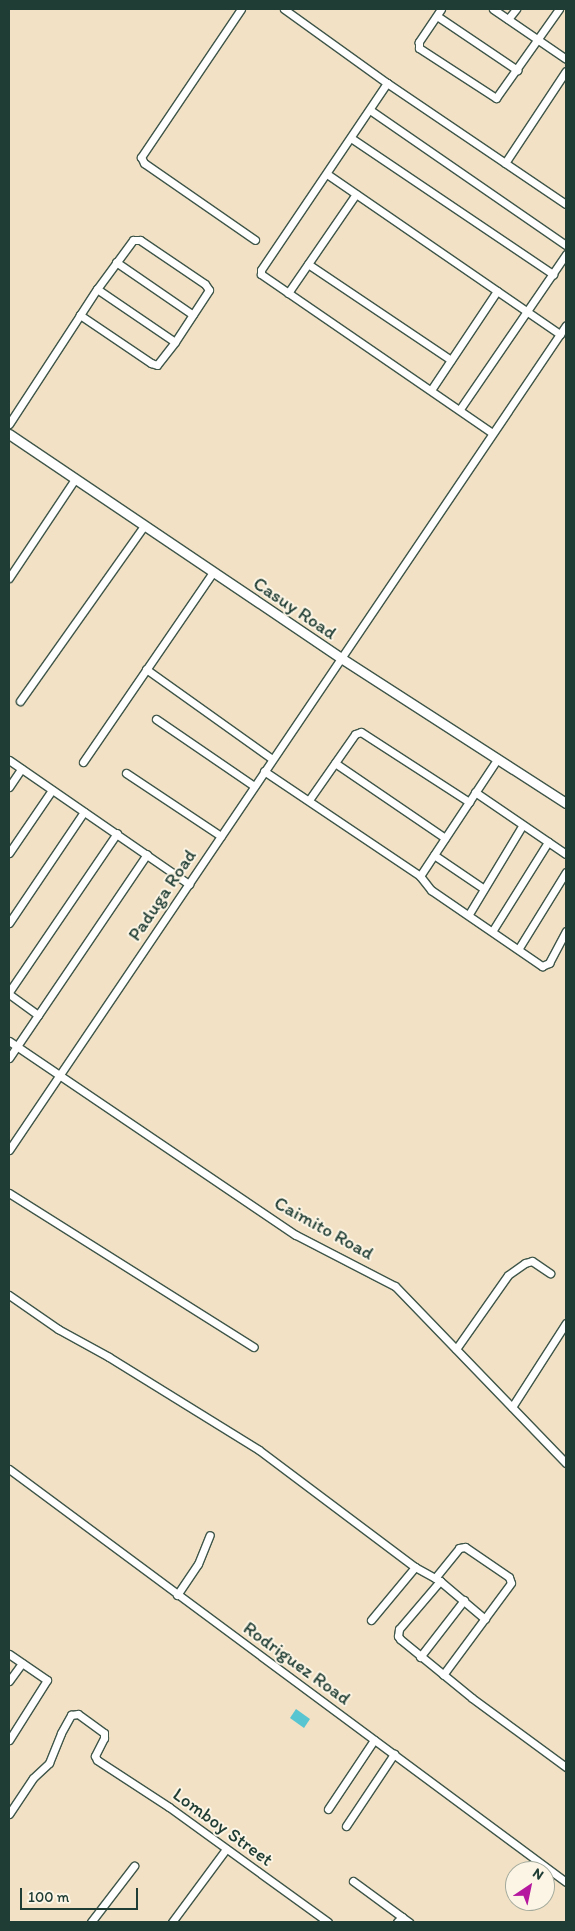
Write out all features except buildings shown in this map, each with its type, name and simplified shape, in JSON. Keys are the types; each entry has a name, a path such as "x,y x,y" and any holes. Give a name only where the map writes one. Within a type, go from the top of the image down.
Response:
{"street":[{"path":"241,9 141,157 144,163 255,240"},
{"path":"284,9 387,83 566,204"},
{"path":"441,9 419,42 421,49 496,98 559,9"},
{"path":"493,9 566,59"},
{"path":"508,19 516,9"},
{"path":"437,16 517,70"},
{"path":"505,163 566,71"},
{"path":"387,83 260,272 262,276 460,409 492,433"},
{"path":"370,110 566,244"},
{"path":"351,138 553,274"},
{"path":"326,174 560,334"},
{"path":"288,293 356,194"},
{"path":"9,424 80,314 131,242 136,239 205,284 209,290 160,363 154,365 80,314"},
{"path":"460,409 566,254"},
{"path":"116,262 193,315"},
{"path":"308,264 451,360"},
{"path":"97,289 175,342"},
{"path":"431,390 497,292"},
{"name":"Paduga Road","path":"9,1150 566,325"},
{"name":"Casuy Road","path":"9,434 341,658 565,800"},
{"path":"9,578 75,479"},
{"path":"20,701 144,526"},
{"path":"83,762 213,572"},
{"path":"146,669 272,759"},
{"path":"156,719 254,786"},
{"path":"309,800 355,734 361,732 469,802"},
{"path":"420,876 498,758"},
{"path":"9,760 190,884"},
{"path":"334,764 445,838"},
{"path":"9,787 21,769"},
{"path":"264,771 420,876 427,887 544,966 548,963 566,931"},
{"path":"126,773 221,836"},
{"path":"9,853 52,790"},
{"path":"475,792 522,826 566,854"},
{"path":"9,923 84,812"},
{"path":"468,914 522,826"},
{"path":"38,1015 9,993 117,833"},
{"path":"493,930 548,842"},
{"path":"9,1058 147,854"},
{"path":"434,855 484,889"},
{"path":"519,948 566,872"},
{"name":"Caimito Road","path":"9,1041 302,1239 389,1282 402,1293 566,1463"},
{"path":"9,1193 254,1347"},
{"path":"456,1349 508,1275 525,1263 532,1261 550,1273"},
{"path":"9,1295 58,1329 109,1357 259,1450 415,1566 438,1579 486,1619"},
{"path":"512,1407 566,1323"},
{"name":"Rodriguez Road","path":"9,1469 566,1882"},
{"path":"177,1595 198,1564 210,1535"},
{"path":"443,1675 511,1586 509,1577 465,1547 459,1548 398,1633 400,1639 443,1675 566,1767"},
{"path":"372,1620 415,1566"},
{"path":"420,1657 464,1600"},
{"path":"9,1654 46,1679 47,1683 9,1740"},
{"path":"9,1682 22,1663"},
{"name":"Lomboy Street","path":"9,1814 33,1778 49,1763 61,1733 73,1714 78,1714 104,1733 104,1738 95,1756 97,1760 169,1807 328,1922"},
{"path":"328,1809 374,1740"},
{"path":"346,1826 394,1754"},
{"path":"172,1922 226,1849"},
{"path":"90,1922 134,1866"},
{"path":"353,1881 400,1920 410,1922"}],"water":[{"path":"296,1709 310,1719 304,1728 290,1718"}]}
